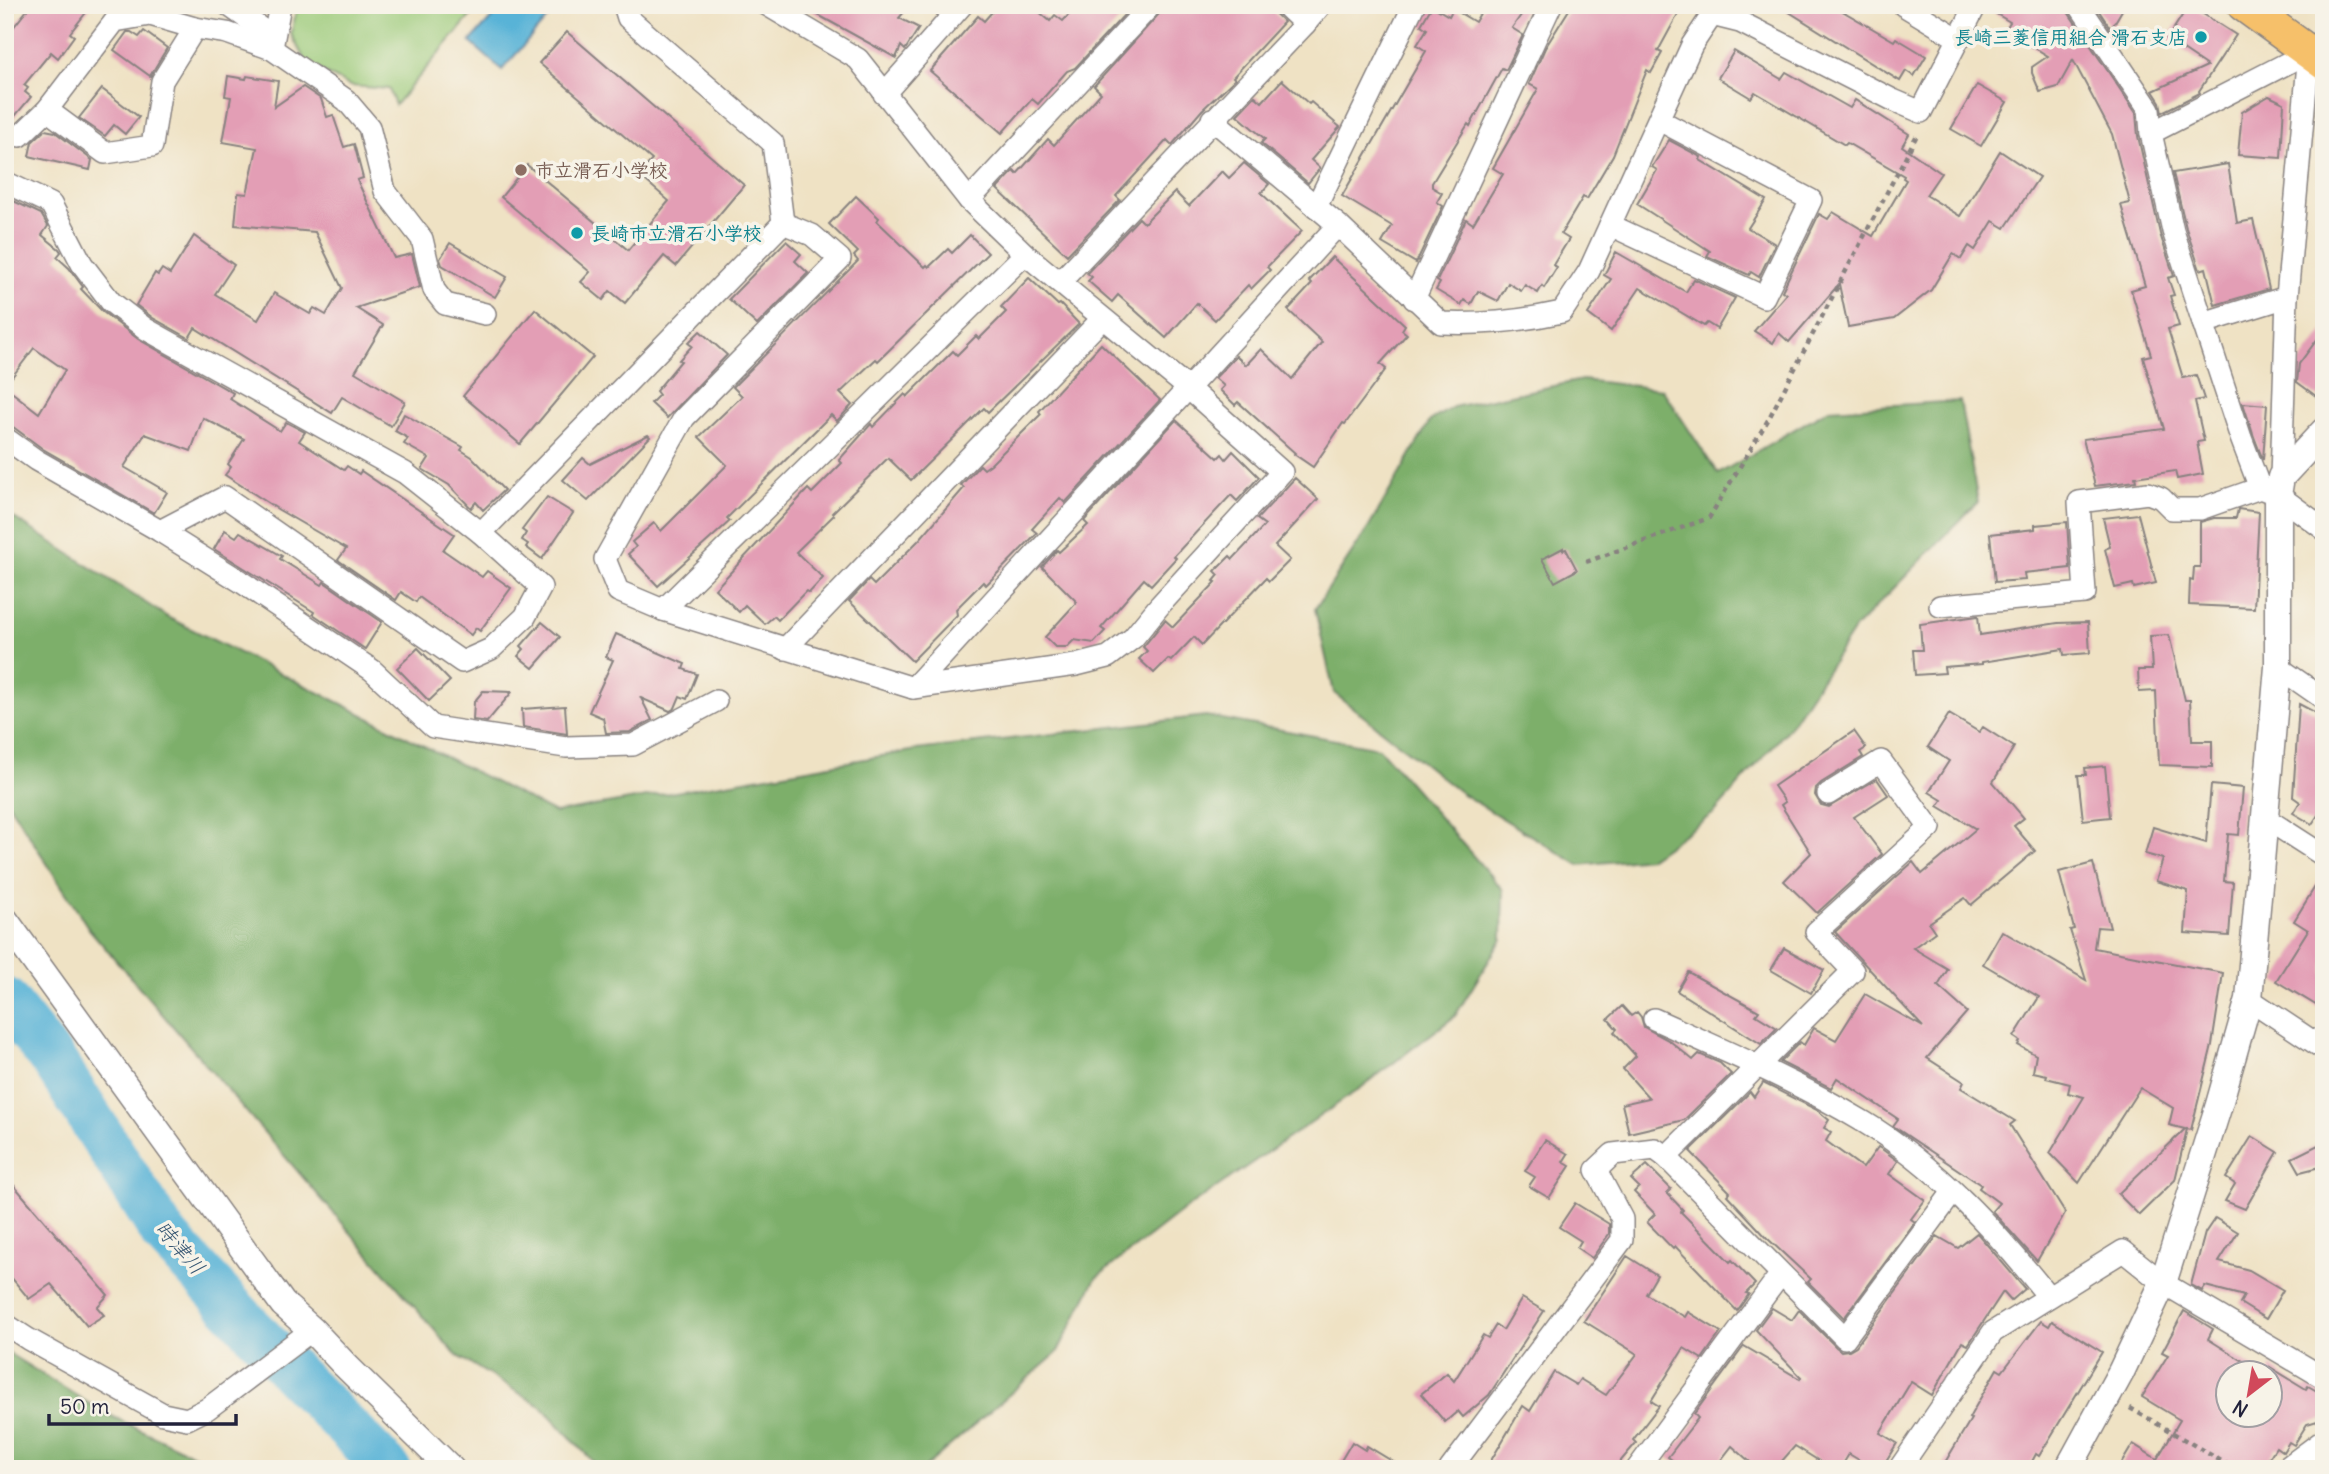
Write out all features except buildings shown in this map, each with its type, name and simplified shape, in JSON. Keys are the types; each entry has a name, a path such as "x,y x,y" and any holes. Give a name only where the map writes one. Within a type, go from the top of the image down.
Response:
{"main road":[{"path":"2244,5 2319,52"},
{"path":"2274,5 2319,52"}],"street":[{"path":"228,5 266,32 272,49"},
{"path":"272,49 279,5"},
{"path":"624,5 628,18 773,143 783,223"},
{"path":"767,5 858,59 969,200 1025,254 1188,388 1282,472 1133,638 1108,657 1076,665 913,688 663,610 618,591 605,559 684,418 840,259 812,235 783,223"},
{"path":"884,94 962,5"},
{"path":"969,200 1150,5"},
{"path":"1284,5 1305,24"},
{"path":"1060,282 1321,5"},
{"path":"1316,207 1414,5"},
{"path":"1415,299 1551,5"},
{"path":"1903,5 1959,39"},
{"path":"1212,119 1338,225 1441,323 1480,325 1530,320 1562,312 1589,271 1707,10 1740,22 1921,112 1976,5"},
{"path":"2079,5 2149,109 2151,133 2173,231 2203,323 2273,487 2324,529"},
{"path":"20,136 47,110 115,21 150,15 227,33 272,49 346,100 369,127 385,191 422,239 434,290 445,304 485,314"},
{"path":"47,110 105,153 152,146 162,81 195,27"},
{"path":"2151,133 2319,52"},
{"path":"2068,1469 2164,1283 2249,999 2278,667 2273,487 2287,297 2319,52"},
{"path":"1610,225 1764,297 1811,200 1659,120"},
{"path":"5,182 51,204 82,264 111,302 146,329 405,473 481,533 541,587 525,617 491,649 462,662 225,497 160,531"},
{"path":"481,533 783,223"},
{"path":"913,688 1338,225"},
{"path":"663,610 1025,254"},
{"path":"2203,323 2287,297"},
{"path":"785,649 1102,319"},
{"path":"1940,606 2085,593 2079,502 2148,492 2161,498 2172,509 2200,509 2273,487 2324,431"},
{"path":"5,438 36,460 160,531 240,581 372,670 433,727 566,747 633,745 716,701"},
{"path":"2278,667 2324,699"},
{"path":"1666,1157 1853,971 1816,932 1930,828 1881,761 1828,794"},
{"path":"2265,818 2324,856"},
{"path":"5,920 283,1304 313,1330 451,1469"},
{"path":"2249,999 2324,1049"},
{"path":"1654,1019 1759,1066 1865,1122 1914,1158 1953,1192 2004,1241 2048,1296"},
{"path":"1450,1469 1622,1240 1622,1219 1595,1170 1613,1154 1655,1149 1666,1157 1845,1338 1953,1192"},
{"path":"1899,1469 1993,1332 2123,1251 2164,1283 2324,1378"},
{"path":"1637,1469 1780,1275"},
{"path":"5,1324 163,1414 187,1419 207,1409 313,1330"},
{"path":"2285,1469 2324,1440"}],"path":[{"path":"1586,562 1709,518 1768,420 1904,160 1921,127 1921,112"},
{"path":"2108,1395 2235,1469"}],"green space":[{"path":"298,5 480,5 395,105 389,89 350,86 307,64 291,34"},
{"path":"1582,380 1662,389 1718,474 1829,409 1960,401 1978,502 1855,628 1789,728 1714,813 1650,858 1579,865 1461,793 1334,693 1315,609 1369,527 1430,421 1453,407"},
{"path":"5,512 169,618 555,813 916,750 1206,716 1379,748 1503,890 1502,939 1455,1016 1362,1087 1178,1214 1096,1278 1057,1353 923,1469 600,1469 542,1407 455,1354 89,929 5,798"},
{"path":"5,1351 101,1411 223,1469 5,1469"}],"water":[{"path":"503,5 559,5 502,70 470,42"}],"waterway":[{"name":"時津川","path":"5,1000 55,1063 165,1236 293,1373 388,1469"}],"place":[{"name":"長崎三菱信用組合 滑石支店","path":"2201,37"},
{"name":"市立滑石小学校","path":"521,170"},
{"name":"長崎市立滑石小学校","path":"577,233"}]}
